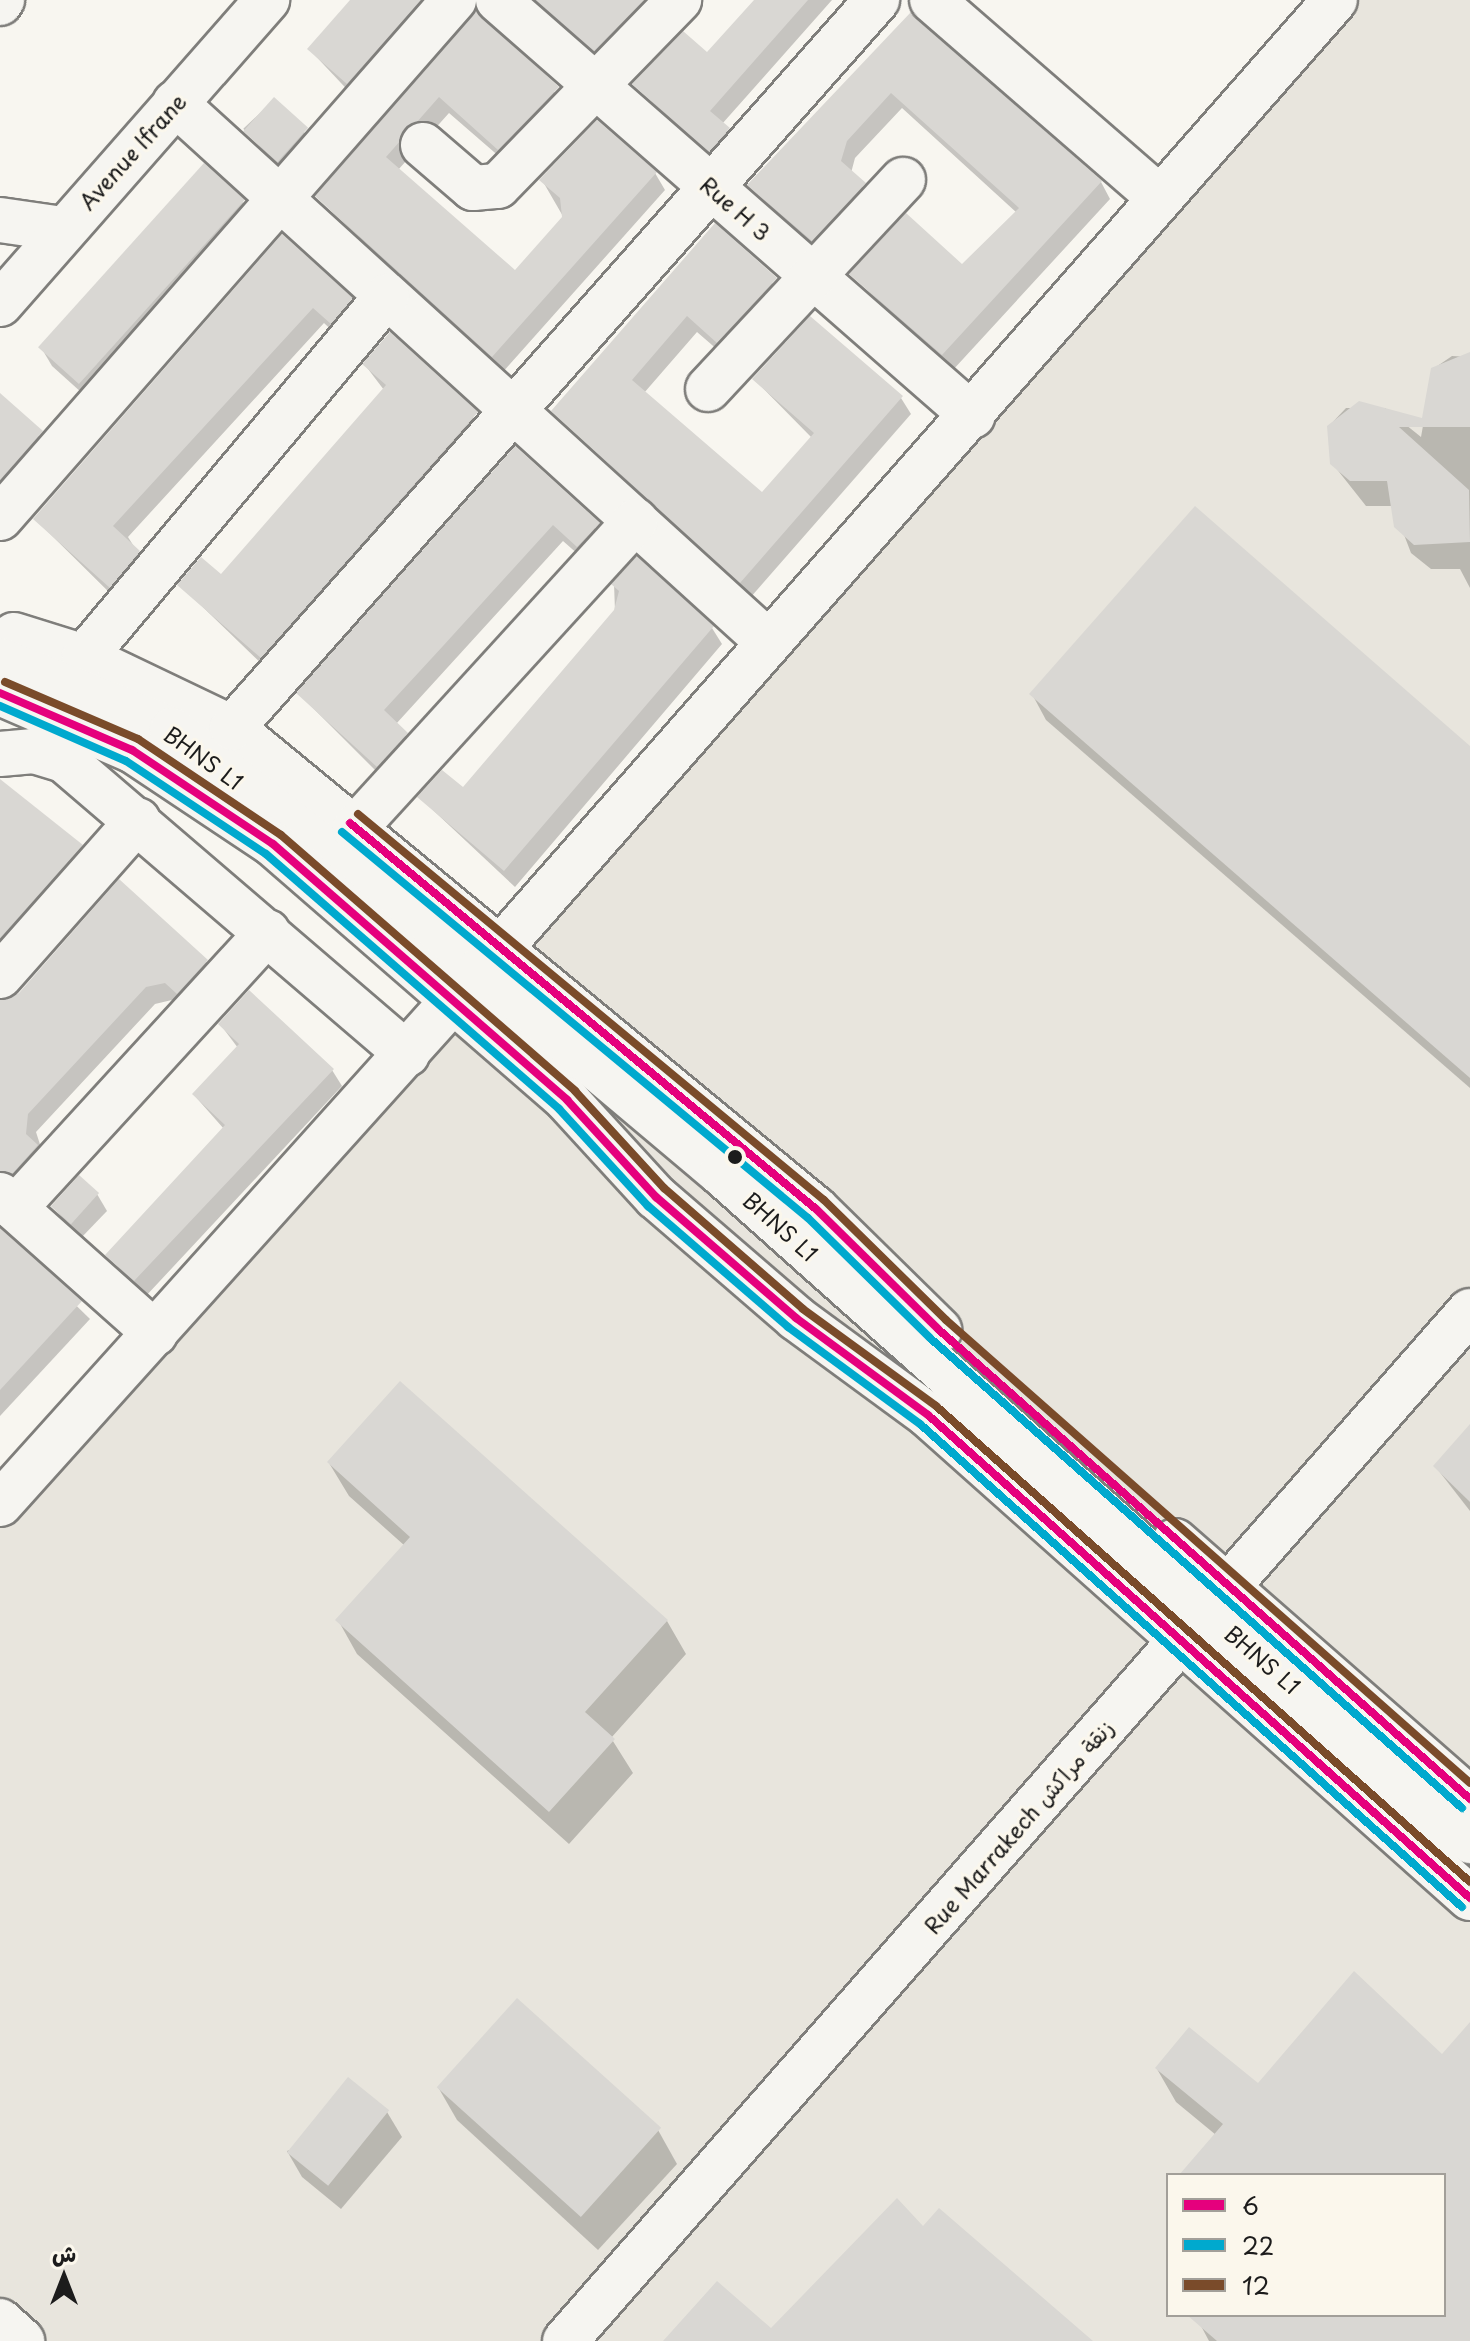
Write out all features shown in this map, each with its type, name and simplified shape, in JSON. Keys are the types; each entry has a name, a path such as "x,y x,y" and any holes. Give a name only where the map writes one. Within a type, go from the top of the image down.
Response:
{"street":[{"name":"Avenue Ifrane","path":"0,304 62,229 267,0"},
{"path":"0,518 454,0"},
{"name":"Rue H 3","path":"498,0 973,416"},
{"path":"423,145 473,188 498,186 679,0"},
{"path":"232,728 877,0"},
{"path":"932,0 1159,197"},
{"path":"0,1504 407,1054 768,642 973,416 1159,197 1335,0"},
{"path":"175,103 768,642"},
{"path":"708,389 810,273 903,180"},
{"path":"0,220 62,229"},
{"path":"84,657 387,296"},
{"path":"355,828 635,521"},
{"path":"0,631 84,657 232,728 355,828 480,970 567,1100 656,1197 796,1318 1470,1799"},
{"name":"BHNS L1","path":"0,651 173,723 480,970"},
{"name":"BHNS L1","path":"0,660 172,730 480,970"},
{"path":"0,693 132,750 227,809 480,970 816,1209 938,1329 1208,1611 1470,1898"},
{"path":"0,754 34,751 64,760 138,820 407,1054"},
{"path":"0,976 138,820"},
{"path":"155,1333 8,1202 268,932"},
{"name":"Rue Marrakech زنقة مراكش","path":"565,2341 1470,1311"},
{"name":"BHNS L1","path":"1208,1611 1470,1828"},
{"name":"BHNS L1","path":"1208,1611 1470,1841"},
{"path":"0,2321 22,2341"}],"shaded area":[{"path":"1346,0 1470,0 1470,2341 0,2341 0,1507"}],"building":[{"path":"350,0 421,0 347,84 307,49"},
{"path":"536,0 644,0 594,51"},
{"path":"754,0 808,0 710,111 730,128 709,152 632,84 683,31 707,52"},
{"path":"476,11 559,87 498,150 439,97 386,157 515,270 562,217 560,198 539,180 597,120 657,172 492,357 315,196"},
{"path":"911,12 1102,181 942,355 849,274 906,213 962,264 1019,208 891,93 847,141 841,161 866,183 812,241 747,185"},
{"path":"274,97 308,128 277,162 243,131"},
{"path":"204,163 245,200 79,384 38,347"},
{"path":"715,223 777,278 717,343 687,316 632,380 762,492 814,433 752,379 810,316 903,396 740,583 551,411"},
{"path":"282,234 353,298 331,324 313,308 113,526 140,551 110,588 33,519"},
{"path":"390,332 478,412 261,658 177,585 201,557 221,574 386,385 362,364"},
{"path":"1470,352 1470,427 1399,427 1469,490 1470,542 1414,545 1394,527 1387,481 1350,481 1330,464 1327,426 1359,401 1422,418 1431,368"},
{"path":"0,393 43,431 0,480"},
{"path":"515,446 600,523 577,547 553,525 384,710 408,733 377,767 296,693"},
{"path":"1195,506 1470,746 1470,1078 1029,694"},
{"path":"637,556 714,626 504,871 417,797 442,770 463,787 614,610 619,591 611,584"},
{"path":"0,779 83,845 0,938"},
{"path":"119,879 208,960 177,994 165,983 146,987 28,1114 26,1134 38,1145 12,1174 0,1171 0,1000 19,993"},
{"path":"249,990 334,1069 134,1281 105,1255 225,1125 192,1094 239,1044 218,1024"},
{"path":"79,1175 99,1193 71,1224 51,1206"},
{"path":"0,1228 82,1301 0,1390"},
{"path":"400,1381 668,1620 585,1712 615,1739 549,1812 335,1620 410,1537 327,1462"},
{"path":"1470,1424 1470,1502 1433,1466"},
{"path":"1354,1971 1442,2054 1470,2022 1470,2341 1217,2341 1189,2317 1446,2317 1446,2173 1181,2173 1223,2124 1155,2068 1189,2027 1258,2083"},
{"path":"517,1998 661,2128 581,2217 437,2087"},
{"path":"348,2077 389,2110 328,2186 287,2152"},
{"path":"897,2198 923,2226 939,2208 1093,2341 663,2341 717,2281 771,2328"}],"transit line":[{"name":"12","path":"5,682 138,739 281,835 575,1091 664,1188 803,1309 936,1406 1470,1882"},
{"name":"6","path":"0,693 132,750 273,844 567,1100 656,1197 796,1318 928,1415 1470,1898"},
{"name":"22","path":"0,706 126,761 266,854 559,1109 648,1206 788,1327 920,1424 1462,1907"},
{"name":"12","path":"358,814 824,1200 946,1320 1470,1783"},
{"name":"6","path":"350,823 816,1209 938,1329 1470,1799"},
{"name":"22","path":"342,832 808,1218 930,1338 1462,1808"}]}
